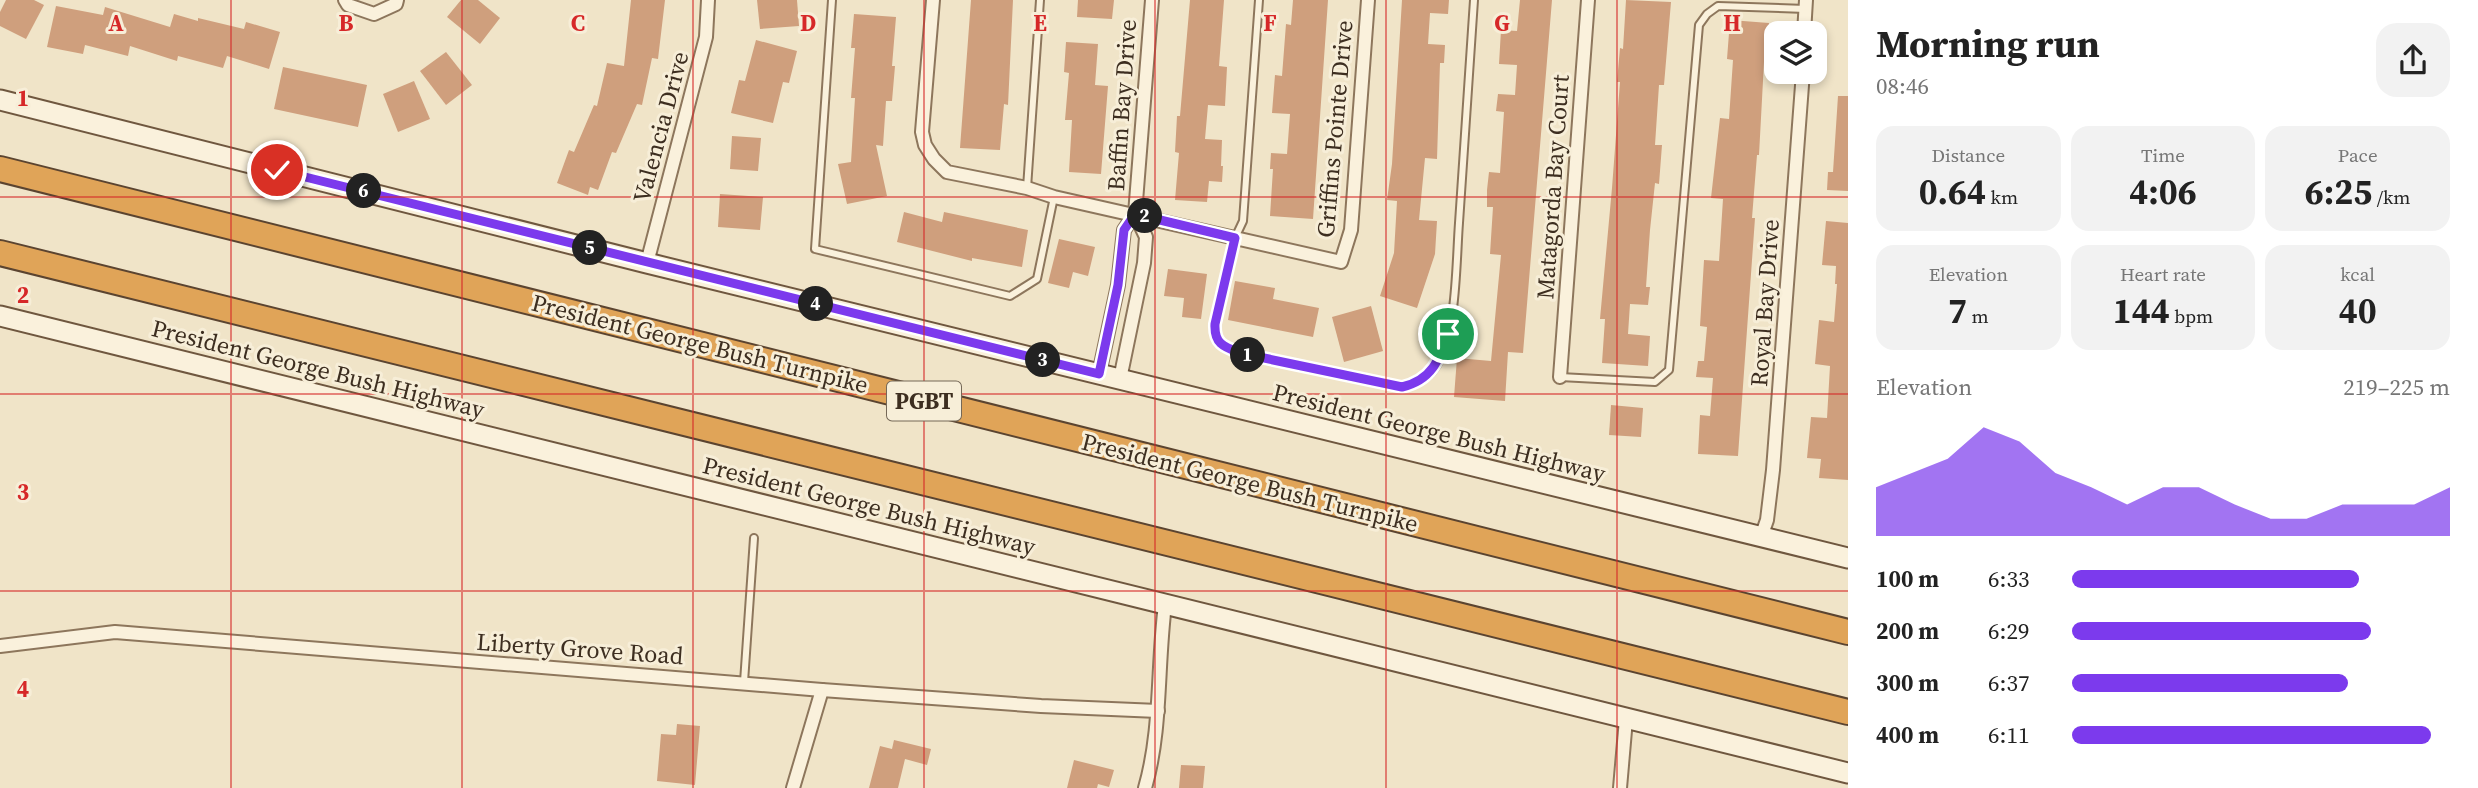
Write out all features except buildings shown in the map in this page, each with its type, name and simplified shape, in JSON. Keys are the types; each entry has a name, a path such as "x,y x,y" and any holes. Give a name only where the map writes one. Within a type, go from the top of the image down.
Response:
{"highway":[{"name":"President George Bush Turnpike","path":"0,169 1848,632"},
{"path":"0,253 1848,712"}],"main road":[{"name":"President George Bush Highway","path":"0,100 1848,558"},
{"name":"President George Bush Highway","path":"0,316 1848,773"}],"street":[{"path":"345,0 348,5 374,14 396,5 397,0"},
{"name":"Valencia Drive","path":"647,262 706,37 708,0"},
{"path":"933,0 922,132 925,145 947,172 1027,188 1054,197 1235,238"},
{"name":"Baffin Bay Drive","path":"1099,374 1118,285 1124,230 1135,214 1152,0"},
{"name":"Griffins Pointe Drive","path":"1235,238 1341,262 1351,230 1368,0"},
{"name":"Matagorda Bay Court","path":"1560,377 1588,0"},
{"name":"Royal Bay Drive","path":"1761,537 1773,470 1802,84"},
{"name":"Baffin Bay Drive","path":"1120,379 1144,263 1146,237 1135,214"},
{"path":"1145,788 1152,764 1158,711 1159,646 1164,605"},
{"name":"Liberty Grove Road","path":"0,646 115,632 822,690 1041,706 1158,711"},
{"path":"793,788 822,690"},
{"path":"1620,788 1626,719"}],"lane":[{"path":"832,0 815,249 1010,296 1037,279 1054,197"},
{"path":"1027,188 1040,0"},
{"path":"1259,0 1243,221 1235,238 1214,336 1223,347 1240,353 1402,387 1424,378 1437,365 1448,334 1454,284 1474,0"},
{"path":"1560,377 1655,382 1670,370 1699,25 1707,14 1718,6 1806,5"},
{"path":"744,682 754,538"}],"route":[{"path":"277,170 1099,374 1118,285 1124,230 1135,214 1235,238 1215,324 1214,336 1223,347 1240,353 1402,387 1413,385 1437,365 1448,334"}]}
